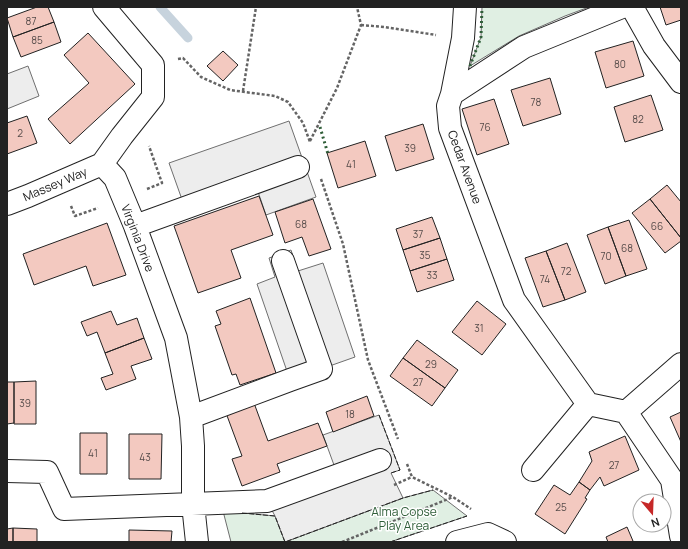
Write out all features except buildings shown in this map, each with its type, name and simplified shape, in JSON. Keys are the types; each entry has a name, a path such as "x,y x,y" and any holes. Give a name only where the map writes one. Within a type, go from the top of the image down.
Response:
{"street":[{"path":"102,164 153,97 153,65 104,7"},
{"name":"Cedar Avenue","path":"466,7 452,94 448,106 450,128 514,300 588,404"},
{"path":"452,94 524,47 622,7"},
{"path":"632,7 654,46 681,82"},
{"name":"Massey Way","path":"7,204 102,164"},
{"name":"Virginia Drive","path":"102,164 115,178 135,226 176,338 191,417 193,504 197,542"},
{"path":"135,226 298,167"},
{"path":"191,417 321,369 283,261"},
{"path":"626,412 681,364"},
{"path":"533,470 588,404 626,412 672,480 681,536"},
{"path":"7,470 47,472 64,509 267,501 380,460"},
{"path":"457,542 496,538"}],"path":[{"path":"243,92 256,7"},
{"path":"310,142 337,88 361,25 357,7"},
{"path":"361,25 384,27 444,37 462,38"},
{"path":"153,65 183,58 201,77 230,90 275,96 288,102 303,123 311,148"},
{"path":"320,176 343,244 368,360 399,441"},
{"path":"407,462 412,477 453,497 478,514 496,538"},
{"path":"342,542 453,497"}],"green space":[{"path":"482,7 589,7 519,36 470,66 481,37"},
{"name":"Alma Copse Play Area","path":"433,490 467,516 390,542 285,542 403,498"},
{"path":"223,511 275,516 285,542 231,542"}],"shaded area":[{"path":"28,66 39,96 7,109 7,74"},
{"path":"289,121 316,197 266,215 255,183 185,208 169,163"},
{"path":"291,250 298,271 323,263 355,357 290,380 257,284 275,277 269,258"},
{"path":"379,415 400,470 391,473 403,498 285,542 275,516 267,501 338,476 323,435"}],"waterway":[{"path":"160,7 188,38"}],"hedge":[{"path":"470,66 481,37 482,7"},
{"path":"320,127 328,154"}],"fence":[{"path":"379,415 400,470 391,473"},
{"path":"242,513 275,516 285,542 403,498 433,490"},
{"path":"390,542 467,516"}]}
